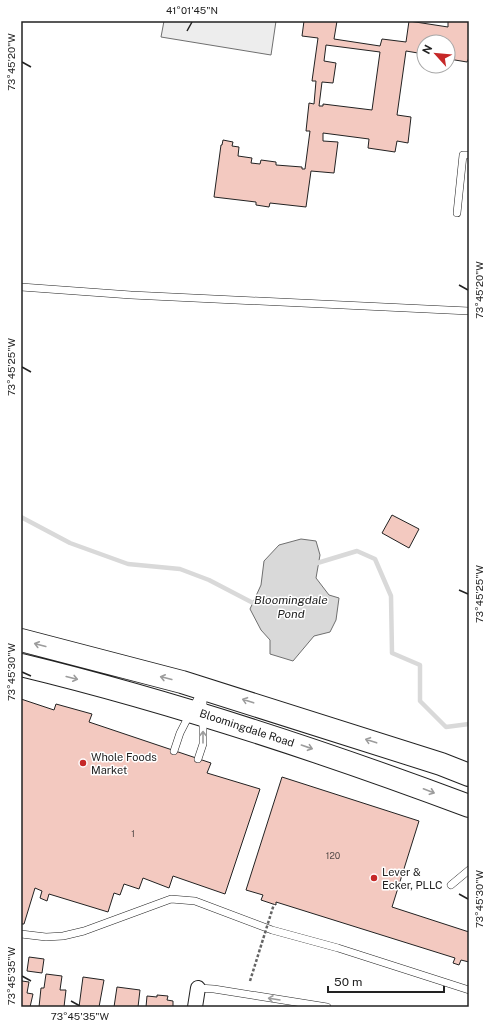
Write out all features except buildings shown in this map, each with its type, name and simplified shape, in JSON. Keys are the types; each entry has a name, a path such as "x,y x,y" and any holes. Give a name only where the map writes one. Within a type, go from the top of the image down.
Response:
{"main road":[{"path":"21,640 203,688 415,755 469,775"},
{"name":"Bloomingdale Road","path":"21,665 132,692 197,712 372,770 469,806"}],"street":[{"path":"195,1007 198,988"}],"lane":[{"path":"457,213 463,155 469,155"},
{"path":"21,287 131,295 469,311"},
{"path":"198,759 203,744 197,712 203,688"},
{"path":"174,751 180,733 197,712 203,688"},
{"path":"451,885 469,870"},
{"path":"21,934 46,937 63,936 84,931 171,899 195,901 272,930 338,948 469,990"},
{"path":"198,988 214,989 327,1007"}],"path":[{"path":"250,981 274,904"}],"shaded area":[{"path":"164,21 276,21 271,55 161,37"}],"water":[{"name":"Bloomingdale Pond","path":"301,539 316,541 320,555 316,578 329,595 339,598 336,620 330,632 314,636 293,661 270,654 270,640 261,630 250,609 261,585 264,561 279,545"}],"waterway":[{"path":"21,517 70,543 128,564 180,569 209,580 257,605"},
{"path":"314,564 357,551 375,559 391,596 392,653 420,665 420,701 446,727 469,724"}],"place":[{"name":"Whole Foods Market","path":"83,763"},
{"name":"Lever & Ecker, PLLC","path":"374,878"}]}
